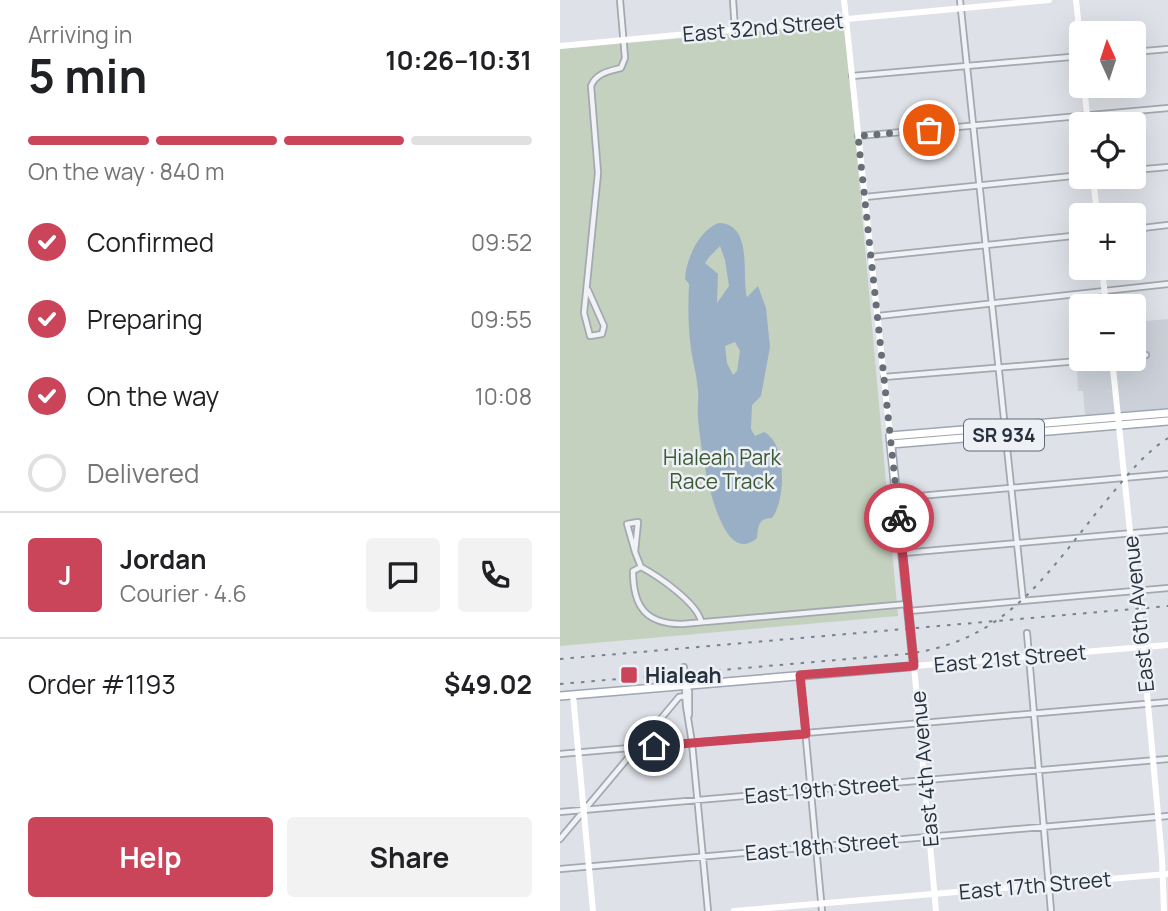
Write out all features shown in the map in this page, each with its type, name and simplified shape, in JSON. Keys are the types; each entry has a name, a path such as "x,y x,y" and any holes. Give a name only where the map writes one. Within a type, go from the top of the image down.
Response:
{"main road":[{"name":"SR 934","path":"890,440 1117,421 1168,413"},
{"name":"SR 934","path":"1117,421 1168,421"},
{"name":"East 4th Avenue","path":"890,440 914,666"},
{"name":"East 21st Street","path":"560,696 914,666"}],"street":[{"path":"587,290 604,326 602,334 597,336 590,336 584,313 598,173 591,86 599,75 621,68 625,58 620,0"},
{"path":"733,0 735,30"},
{"name":"East 4th Avenue","path":"844,0 890,440"},
{"path":"960,0 1023,600"},
{"name":"East 32nd Street","path":"560,46 1049,0"},
{"path":"1076,0 1078,21"},
{"path":"1146,51 1168,48"},
{"path":"852,76 1069,58"},
{"path":"1122,112 1168,108"},
{"path":"858,136 1069,117"},
{"path":"1146,169 1168,167"},
{"path":"864,197 1069,176"},
{"path":"1146,228 1168,225"},
{"path":"871,257 1069,235"},
{"path":"1104,280 1105,294"},
{"path":"877,316 1168,284"},
{"path":"883,377 1069,362"},
{"name":"East 6th Avenue","path":"1113,371 1165,874 1164,911"},
{"path":"897,498 1168,474"},
{"path":"635,552 638,522 627,524 635,552 641,568 658,576 700,615 701,621"},
{"path":"903,553 1168,530"},
{"path":"641,568 633,571 633,589 639,605 648,616 662,624 1168,588"},
{"path":"1027,633 1051,911"},
{"name":"East 21st Street","path":"914,666 1168,645"},
{"name":"East 4th Avenue","path":"914,666 936,911"},
{"path":"684,667 708,911"},
{"path":"800,675 822,907"},
{"path":"686,685 689,691 689,717"},
{"path":"573,695 593,911"},
{"path":"560,839 679,696 685,696"},
{"path":"560,754 1168,702"},
{"name":"East 19th Street","path":"560,812 1168,760"},
{"name":"East 18th Street","path":"560,869 1168,817"},
{"name":"East 17th Street","path":"734,911 822,907 1049,883 1165,874"}],"shaded area":[{"path":"1168,319 1168,408 1085,415 1083,391 1078,391 1077,371 1146,371 1146,321"}],"green space":[{"name":"Hialeah Park Race Track","path":"845,24 898,616 560,646 560,49"}],"water":[{"path":"719,223 730,226 742,242 747,297 758,286 766,308 770,347 761,396 752,405 751,429 755,436 764,432 772,438 780,459 782,486 777,510 772,518 761,521 757,538 743,544 731,537 712,499 702,449 690,341 689,284 685,279 686,271 695,246","holes":["720,246 729,286 717,303 718,274 705,263","735,342 740,351 737,371 733,375 727,363 725,346"]}],"railway":[{"path":"560,684 906,654 942,646 974,634 1025,597 1130,472 1168,438"},
{"path":"560,659 1168,606"}],"way so far":[{"path":"899,518 858,136 929,130"}],"place":[{"name":"Hialeah","path":"629,675"}],"route":[{"path":"654,746 806,734 800,675 914,666 899,518"}]}
